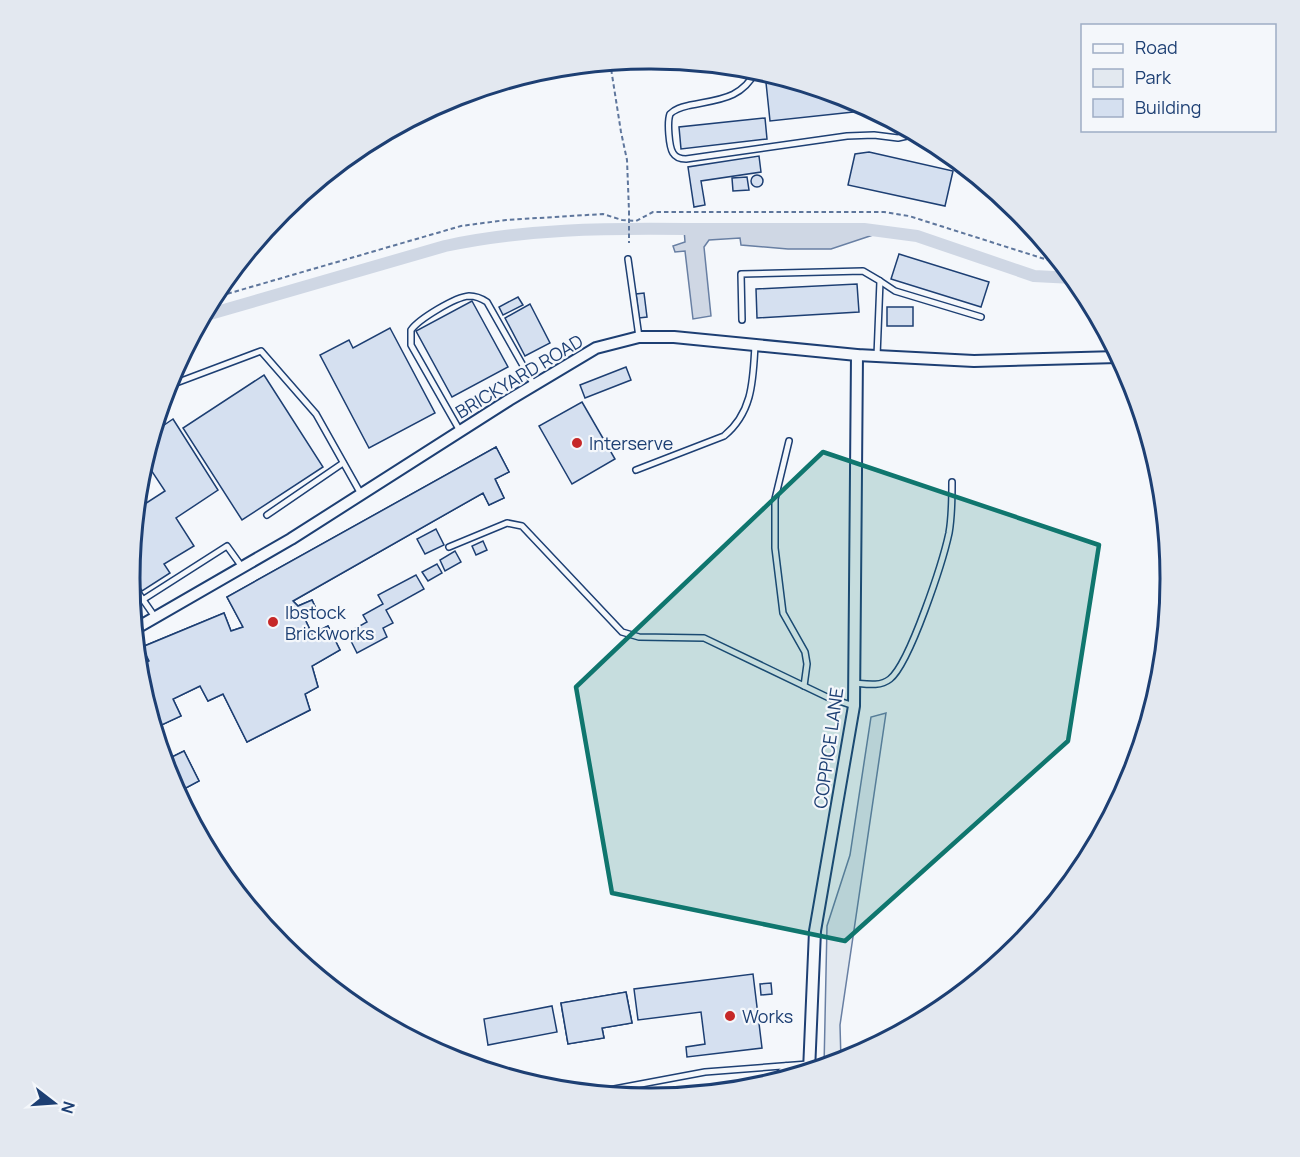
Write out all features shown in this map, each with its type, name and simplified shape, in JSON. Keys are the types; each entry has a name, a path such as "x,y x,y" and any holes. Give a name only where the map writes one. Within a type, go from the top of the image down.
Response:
{"street":[{"name":"BRICKYARD ROAD","path":"143,624 242,567 596,348 639,337 674,337 857,355 974,361 1109,357"},
{"name":"COPPICE LANE","path":"808,1063 815,932 854,706 857,355"}],"lane":[{"path":"751,79 733,96 681,107 670,114 668,120 672,152 676,157 686,159 847,136 904,137"},
{"path":"628,259 639,337"},
{"path":"742,320 741,274 863,271 895,291 981,317"},
{"path":"877,356 880,281"},
{"path":"460,431 411,345 411,330 420,321 460,298 468,296 482,299 487,302 534,385"},
{"path":"636,470 724,436 735,428 746,410 753,387 755,345"},
{"path":"180,381 261,351 316,414 361,494"},
{"path":"789,441 776,499 775,548 783,613 805,652 807,664 804,686"},
{"path":"267,515 343,463"},
{"path":"854,683 882,683 892,678 910,646 926,608 945,549 952,509 952,482"},
{"path":"449,547 507,523 522,526 622,632 639,637 704,638 827,697 854,706"},
{"path":"144,598 227,546 242,567"},
{"path":"141,594 155,617"},
{"path":"781,1071 786,1066"},
{"path":"624,1087 705,1072 795,1067"}],"path":[{"path":"611,70 627,160 629,243"},
{"path":"227,294 461,226 506,220 603,214 622,220 636,221 653,212 884,212 909,216 1047,260"}],"highlighted area":[{"path":"823,452 1099,545 1068,741 845,941 612,893 576,687"}],"green space":[{"path":"886,713 840,1025 841,1051 824,1057 827,926 850,855 871,717"}],"shaded area":[{"path":"684,229 885,231 831,249 788,249 741,245 740,238 709,240 704,247 711,316 693,319 685,251 675,252 673,246 685,242"}],"building":[{"path":"766,83 814,96 854,112 770,121"},
{"path":"765,118 767,139 681,149 679,127"},
{"path":"869,152 953,171 945,206 848,185 855,154"},
{"path":"759,156 761,172 701,181 705,205 694,207 688,167"},
{"path":"759,175 763,181 759,187 755,187 751,179"},
{"path":"747,177 749,190 733,191 732,178"},
{"path":"899,254 989,282 981,307 891,279"},
{"path":"857,284 859,312 757,318 756,289"},
{"path":"644,293 647,317 639,318 636,294"},
{"path":"518,297 523,305 503,315 499,307"},
{"path":"472,301 508,367 452,397 416,331"},
{"path":"530,304 550,343 525,356 505,318"},
{"path":"887,307 913,307 913,326 887,326"},
{"path":"390,328 435,413 369,448 320,355 349,340 353,348"},
{"name":"Interserve","path":"626,367 631,380 585,398 580,385"},
{"path":"264,375 323,467 242,520 183,428"},
{"name":"Interserve","path":"582,402 615,459 572,484 539,426"},
{"path":"173,419 218,490 176,518 194,546 164,564 170,573 142,591 140,578 146,503 165,491 152,471 165,424"},
{"name":"Ibstock Brickworks","path":"496,447 509,472 495,479 504,498 489,505 483,493 293,601 298,606 312,600 317,611 304,617 312,634 328,626 340,650 312,666 318,687 305,694 310,710 247,742 223,694 208,701 200,686 173,699 181,716 163,724 150,678 145,646 224,613 231,631 243,627 227,597"},
{"name":"Ibstock Brickworks","path":"496,447 509,472 495,479 504,498 489,505 483,493 293,601 298,606 312,600 317,611 304,617 312,634 328,626 340,650 312,666 318,687 305,694 310,710 247,742 223,694 208,701 200,686 173,699 181,716 163,724 150,678 145,646 224,613 231,631 243,627 227,597"},
{"path":"436,529 444,545 425,554 417,539"},
{"path":"483,541 487,550 476,555 472,546"},
{"path":"455,551 461,562 445,571 440,560"},
{"path":"437,564 442,573 428,581 422,572"},
{"name":"Ibstock Brickworks","path":"416,575 424,589 386,610 393,623 383,628 387,637 357,653 347,633 367,622 363,615 383,604 378,595"},
{"name":"Ibstock Brickworks","path":"184,751 199,781 186,788 173,756"},
{"name":"Ibstock Brickworks","path":"184,751 199,781 186,788 173,756"},
{"name":"Works","path":"753,974 762,1048 687,1057 686,1047 705,1044 701,1012 638,1020 634,989"},
{"name":"Works","path":"771,983 772,994 761,995 760,984"},
{"path":"626,992 632,1023 602,1028 604,1038 568,1044 561,1003"},
{"path":"626,992 632,1023 602,1028 604,1038 568,1044 561,1003"},
{"path":"552,1006 557,1032 488,1045 484,1019"}],"waterway":[{"path":"216,312 445,246 505,236 565,231 864,229 917,236 1034,276 1061,277"}],"place":[{"name":"Interserve","path":"577,443"},
{"name":"Ibstock Brickworks","path":"273,622"},
{"name":"Works","path":"730,1016"}]}
